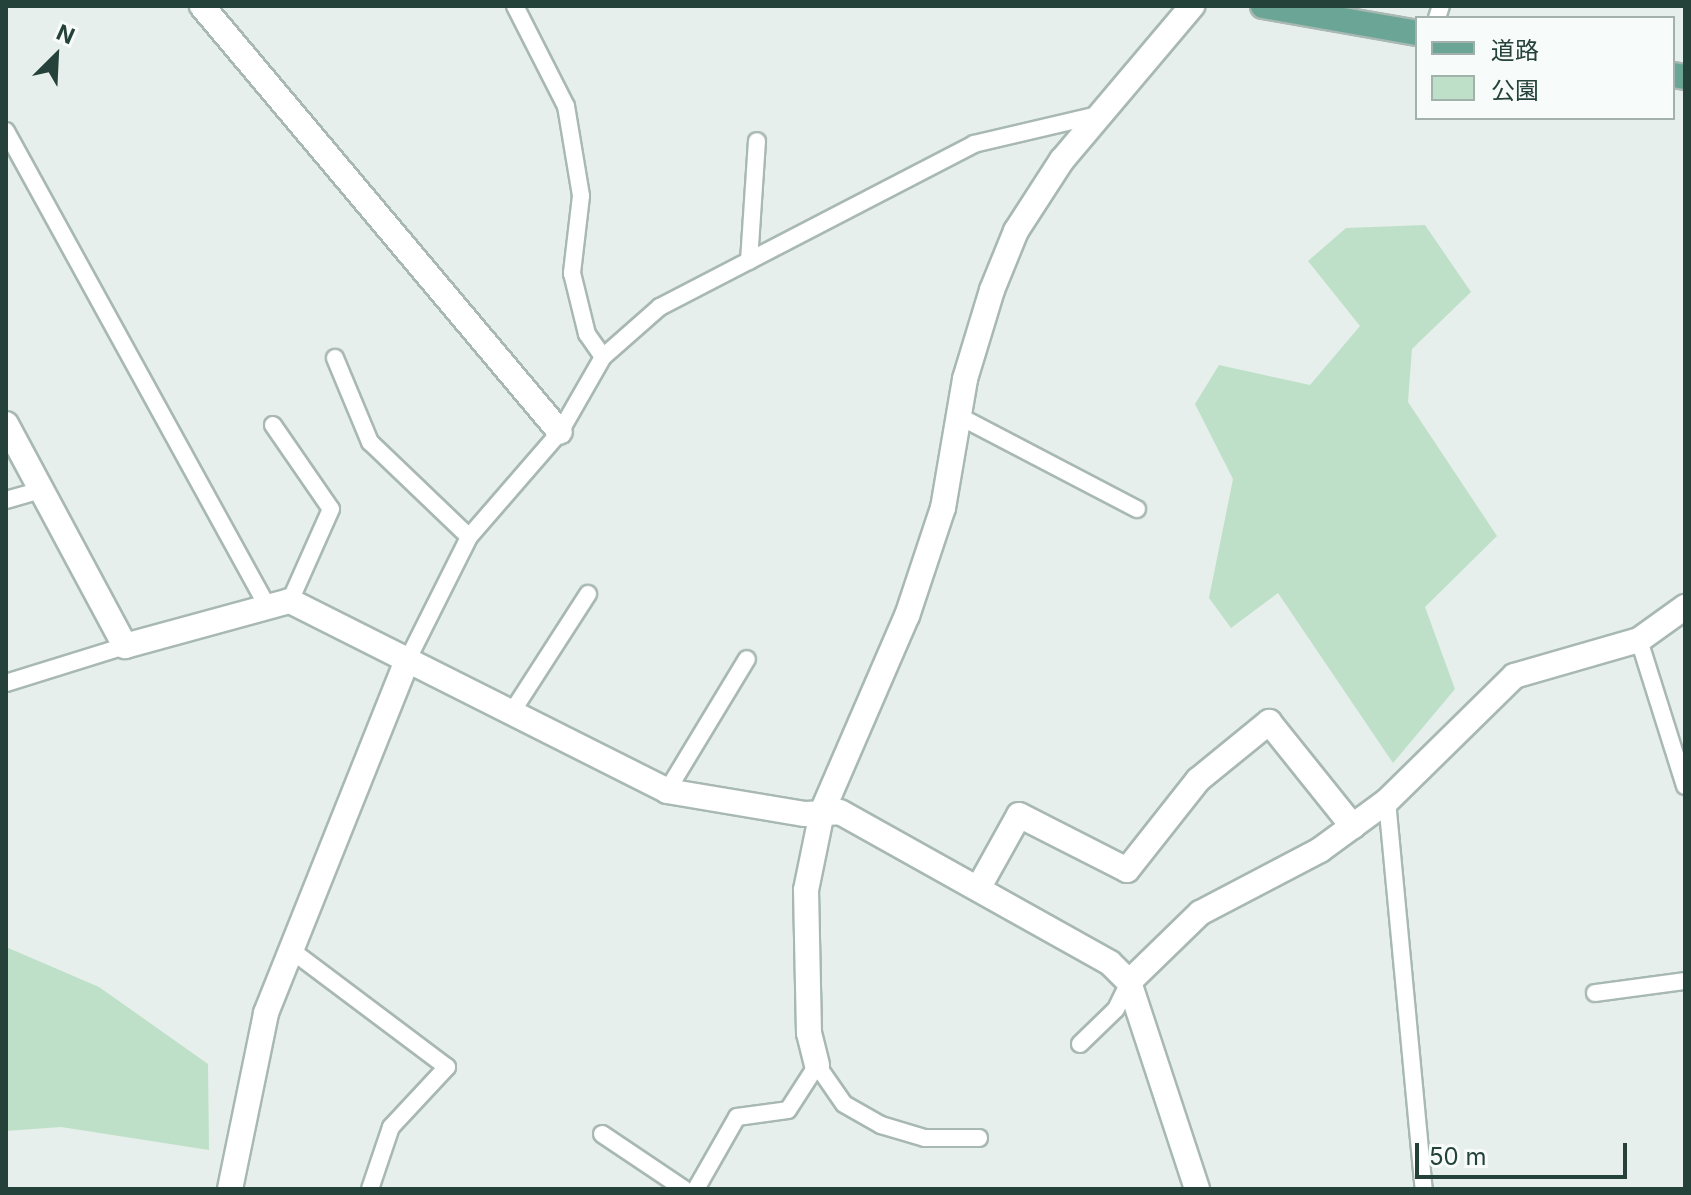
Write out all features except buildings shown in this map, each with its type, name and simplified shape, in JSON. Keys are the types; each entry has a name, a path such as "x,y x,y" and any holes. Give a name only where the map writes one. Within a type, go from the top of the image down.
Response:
{"main road":[{"path":"1263,6 1415,33"}],"street":[{"path":"202,6 560,432"},
{"path":"817,1065 809,1033 806,890 822,812 912,603 943,508 957,415 1016,231 1102,114 1192,6"},
{"path":"6,424 125,646 278,602 407,661 667,791 840,812 1110,963 1129,982 1197,1189"},
{"path":"1129,982 1200,913 1353,827 1387,801 1514,676 1639,640 1685,607"},
{"path":"230,1189 249,1074 291,950 407,661"},
{"path":"979,887 1019,815 1127,870 1198,780 1269,722 1353,827"}],"lane":[{"path":"515,6 566,106 581,196 572,273 587,334 603,357"},
{"path":"407,661 469,537 560,432 603,357 660,307 974,144 1102,114"},
{"path":"6,131 278,602"},
{"path":"749,261 757,141"},
{"path":"335,358 370,442 469,537"},
{"path":"957,415 1137,509"},
{"path":"273,425 331,509 278,602"},
{"path":"6,500 41,490"},
{"path":"510,715 588,594"},
{"path":"1639,640 1685,786"},
{"path":"6,683 125,646"},
{"path":"667,791 747,659"},
{"path":"1387,801 1424,1189"},
{"path":"291,950 447,1067 391,1127 370,1189"},
{"path":"1595,993 1685,981"},
{"path":"1080,1044 1116,1009 1129,982"},
{"path":"696,1189 737,1117 788,1110 817,1065 844,1104 881,1125 925,1138 979,1138"},
{"path":"602,1134 684,1189"}],"green space":[{"path":"1425,225 1471,292 1412,349 1408,402 1497,536 1425,607 1455,689 1393,763 1278,593 1231,628 1209,598 1233,479 1195,404 1219,365 1310,385 1360,326 1308,261 1346,228"},
{"path":"6,947 99,987 208,1064 209,1150 61,1127 6,1131"}]}
